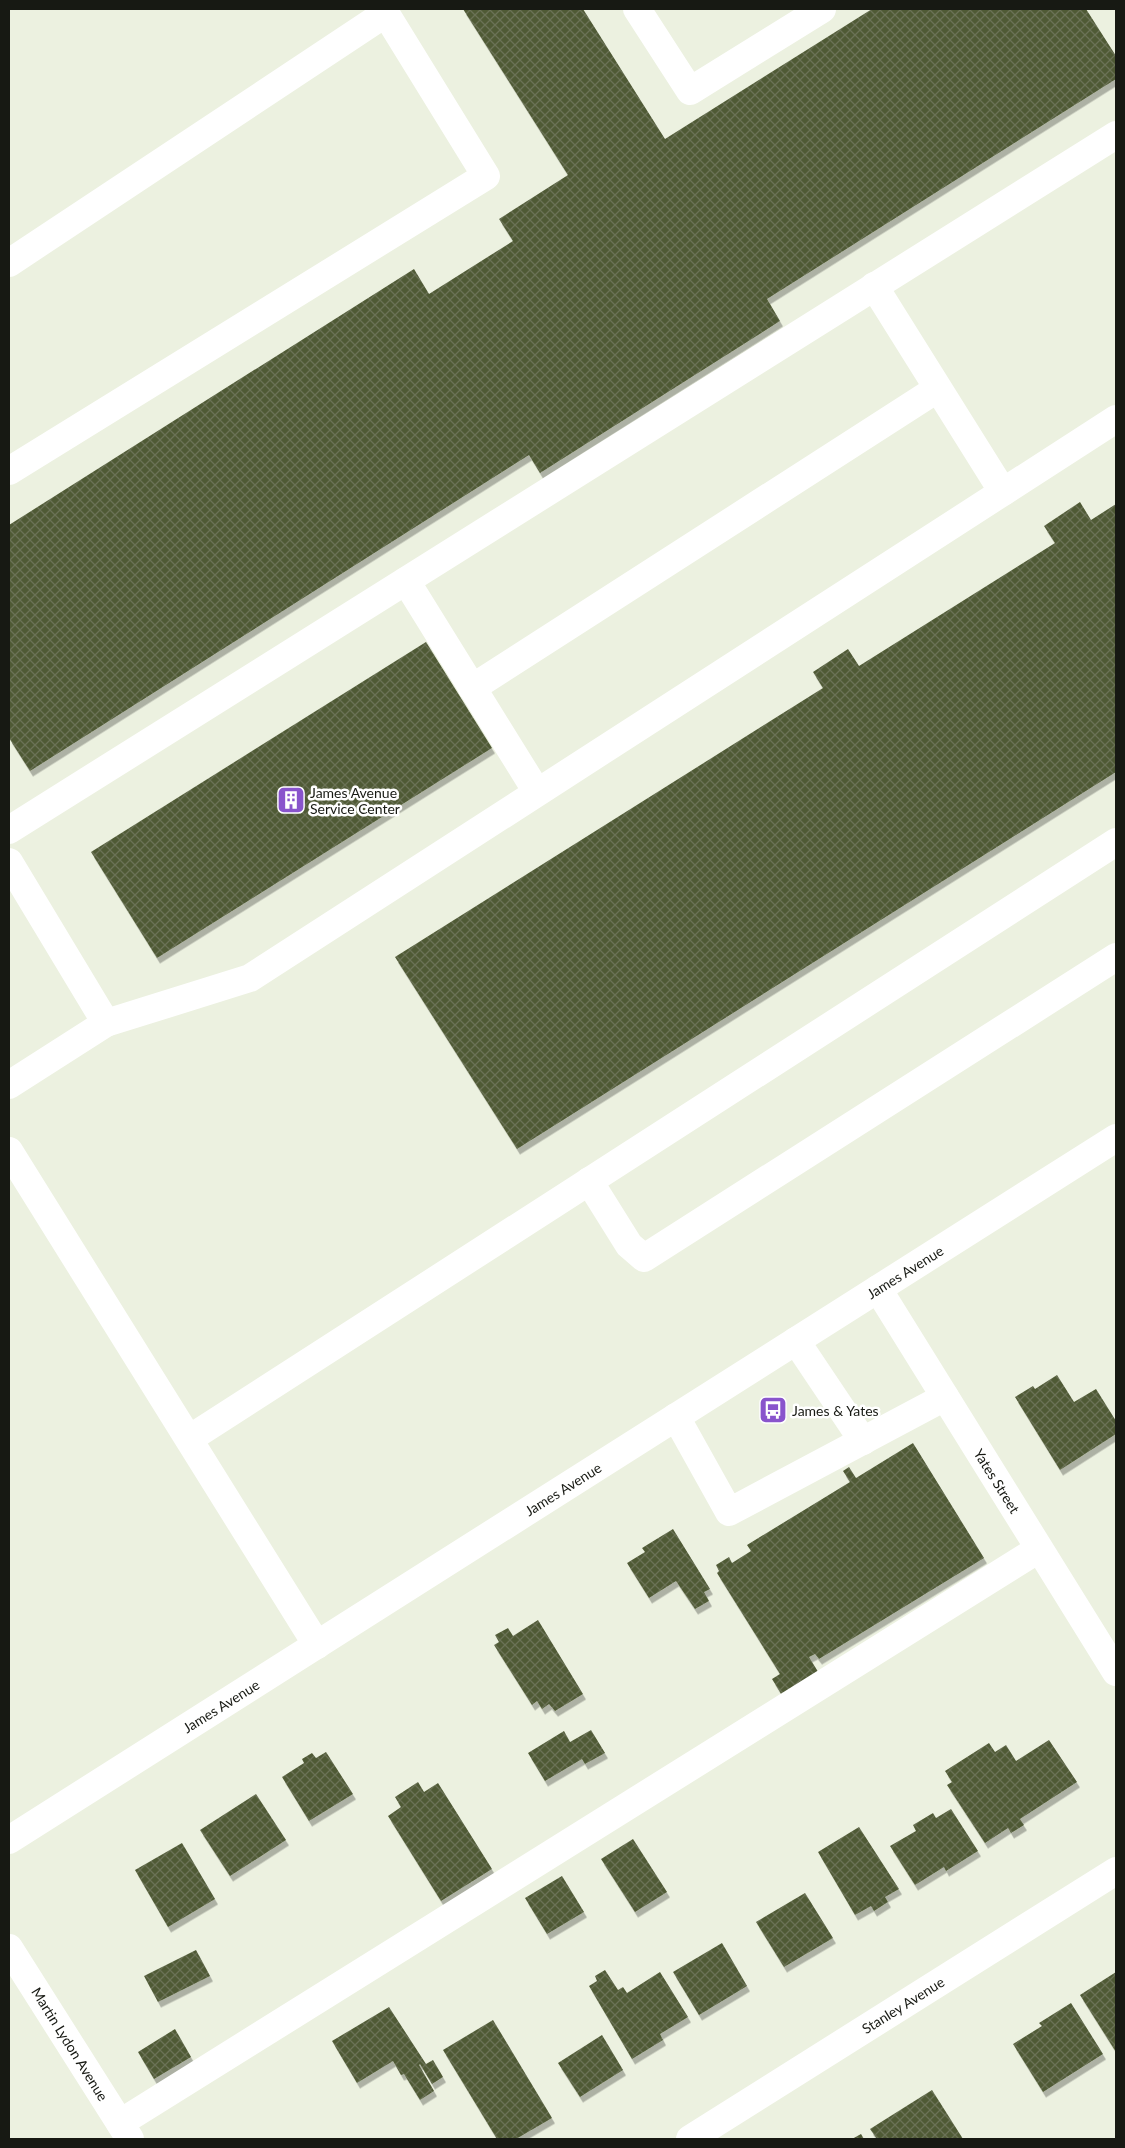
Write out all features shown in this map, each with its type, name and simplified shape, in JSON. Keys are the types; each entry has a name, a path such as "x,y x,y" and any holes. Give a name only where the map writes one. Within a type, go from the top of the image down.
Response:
{"main road":[{"path":"637,9 690,91 822,9"},
{"path":"9,263 385,11 486,176 9,471"},
{"path":"9,830 1116,134"},
{"path":"874,286 1003,492"},
{"path":"472,688 937,389"},
{"path":"11,1077 106,1023 250,978 1116,419"},
{"path":"406,581 536,792"},
{"path":"189,1439 1116,842"},
{"path":"9,862 106,1023"},
{"path":"589,1181 629,1245 644,1258 1116,957"},
{"name":"James Avenue","path":"9,1840 1116,1138"},
{"path":"9,1151 318,1645"},
{"name":"Yates Street","path":"878,1289 1116,1672"},
{"path":"796,1341 863,1441"},
{"path":"676,1417 729,1512 946,1397"},
{"path":"125,2131 1039,1549"},
{"name":"Stanley Avenue","path":"690,2139 1116,1871"},
{"name":"Martin Lydon Avenue","path":"9,1948 125,2131"}],"building":[{"path":"463,9 583,9 665,139 872,9 1086,9 1116,56 1116,79 767,299 780,321 540,473 529,455 30,771 9,738 9,525 414,269 429,294 513,241 499,219 568,175"},
{"path":"1080,502 1091,520 1116,504 1116,772 517,1149 395,957 823,688 813,672 848,649 859,666 1055,543 1044,526"},
{"name":"James Avenue Service Center","path":"426,642 492,748 157,958 91,852"},
{"path":"1057,1375 1074,1402 1096,1389 1116,1421 1116,1434 1060,1470 1015,1397 1033,1386 1035,1389"},
{"path":"913,1443 984,1558 819,1659 815,1654 809,1657 820,1675 783,1697 772,1679 780,1674 717,1573 719,1571 716,1565 729,1557 732,1563 751,1551 747,1545 850,1482 843,1471 849,1467 856,1478"},
{"path":"673,1529 710,1589 704,1592 709,1601 695,1609 676,1581 649,1598 627,1563 645,1552 642,1548"},
{"path":"538,1620 583,1694 555,1711 549,1704 542,1709 537,1701 532,1705 494,1645 499,1642 495,1635 508,1628 513,1636"},
{"path":"591,1730 605,1753 585,1764 582,1759 545,1781 528,1753 564,1731 570,1742"},
{"path":"1049,1740 1077,1782 1020,1819 1024,1825 1011,1833 1008,1828 985,1843 947,1785 952,1782 945,1771 989,1743 995,1752 1006,1745 1016,1761"},
{"path":"326,1752 353,1794 309,1821 282,1777 304,1763 302,1759 312,1753 316,1758"},
{"path":"418,1782 424,1792 438,1783 492,1869 441,1901 388,1816 401,1807 395,1797"},
{"path":"256,1794 286,1840 230,1876 200,1830"},
{"path":"951,1809 978,1851 946,1871 944,1867 915,1885 890,1846 916,1831 913,1825 933,1813 936,1818"},
{"path":"859,1827 899,1889 885,1897 888,1902 874,1911 871,1906 855,1915 818,1852"},
{"path":"633,1839 667,1892 635,1912 601,1859"},
{"path":"182,1843 215,1899 168,1927 135,1870"},
{"path":"562,1876 584,1912 547,1934 525,1898"},
{"path":"805,1893 833,1938 784,1967 756,1922"},
{"path":"722,1943 747,1986 699,2015 673,1972"},
{"path":"196,1950 210,1976 158,2002 144,1976"},
{"path":"605,1970 618,1990 623,1987 627,1993 660,1972 688,2017 660,2034 663,2040 632,2059 589,1986 597,1981 595,1976"},
{"path":"1116,1972 1116,2052 1080,1995"},
{"path":"1071,2003 1103,2054 1043,2092 1013,2044 1042,2026 1039,2023"},
{"path":"389,2007 426,2064 433,2060 443,2077 432,2084 419,2065 434,2091 420,2100 404,2074 401,2075 393,2061 357,2083 332,2041"},
{"path":"493,2020 552,2118 516,2139 497,2139 443,2050"},
{"path":"175,2029 191,2057 154,2079 138,2052"},
{"path":"602,2035 623,2070 580,2097 558,2063"},
{"path":"932,2090 963,2139 877,2139 870,2129"},
{"path":"861,2134 864,2139 852,2139"}],"place":[{"name":"James Avenue Service Center","path":"291,800"},
{"name":"James & Yates","path":"773,1410"}]}
